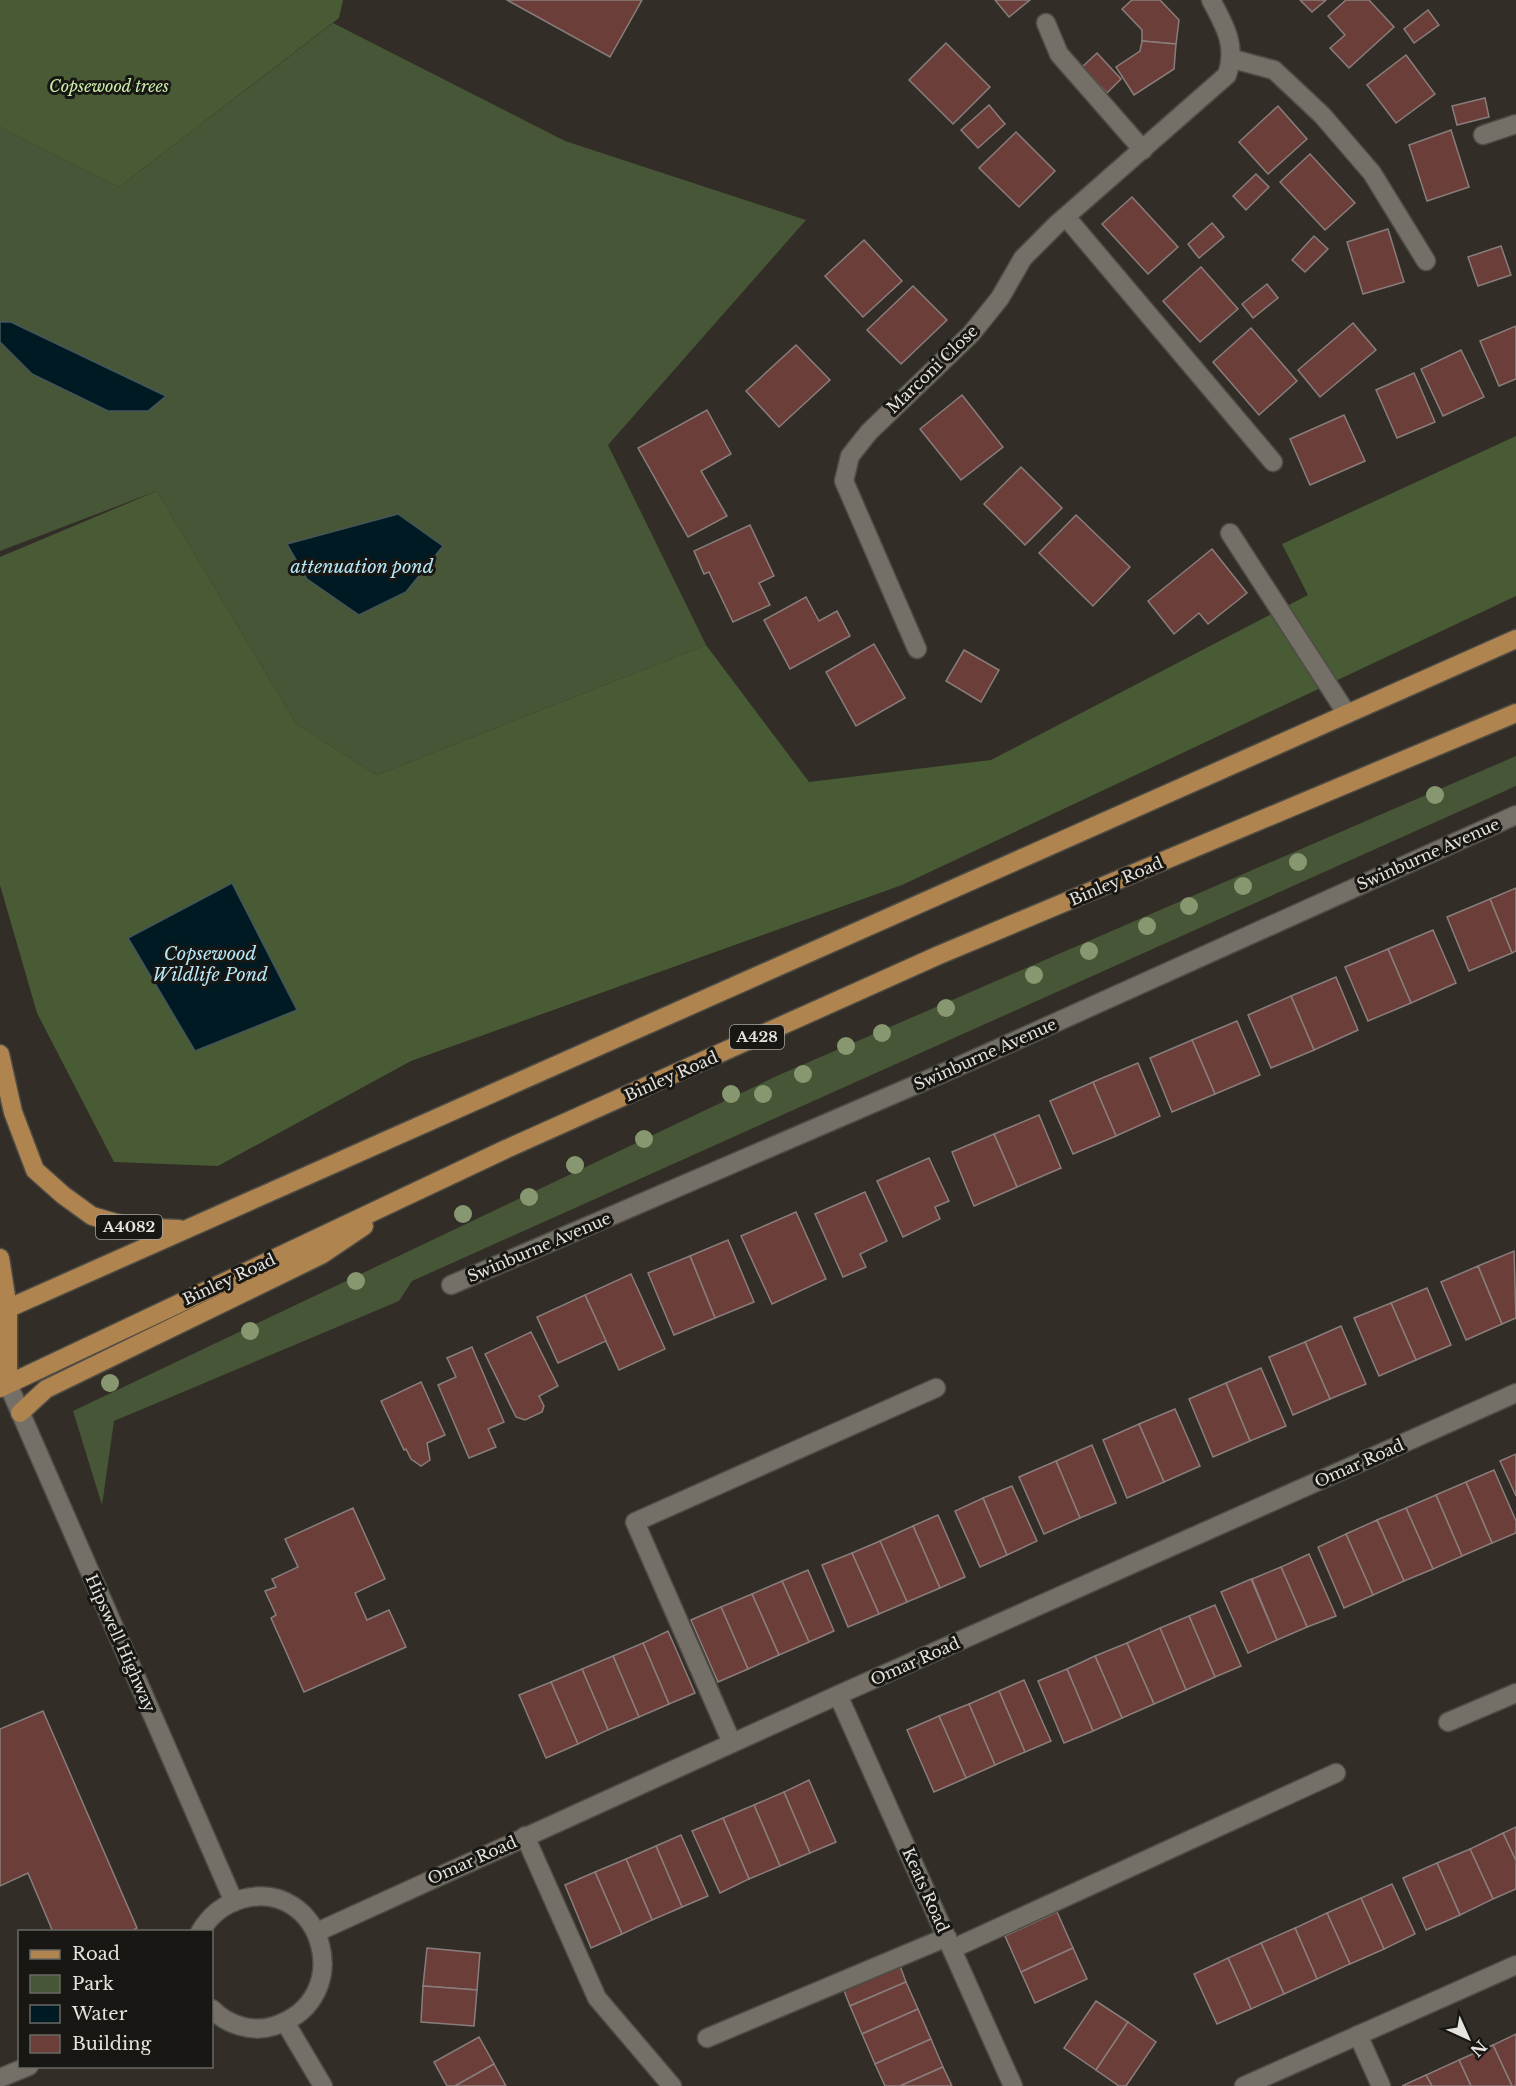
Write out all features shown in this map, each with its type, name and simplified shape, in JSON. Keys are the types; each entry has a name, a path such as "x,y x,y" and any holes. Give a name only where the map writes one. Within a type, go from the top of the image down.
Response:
{"main road":[{"path":"4,1311 1516,639"},
{"name":"Binley Road","path":"2,1381 939,955 1516,713"},
{"name":"A4082","path":"0,1054 13,1112 35,1170 63,1195 92,1216 130,1227 188,1228"},
{"path":"20,1413 46,1389 321,1255 407,1196"},
{"path":"0,1258 4,1311 2,1381"}],"street":[{"path":"1211,0 1230,39 1233,59 1274,70 1322,115 1372,173 1426,261"},
{"path":"1046,23 1059,54 1143,150"},
{"name":"Marconi Close","path":"917,649 844,482 850,456 891,408 971,334 1000,298 1023,258 1066,217 1216,87 1227,75 1233,59"},
{"path":"1483,135 1516,124"},
{"path":"1066,217 1273,462"},
{"path":"1230,533 1347,714"},
{"name":"Swinburne Avenue","path":"451,1285 957,1067 1516,814"},
{"name":"Hipswell Highway","path":"2,1381 20,1413 234,1902"},
{"path":"732,1743 635,1522 936,1388"},
{"name":"Omar Road","path":"317,1932 838,1695 1516,1393"},
{"path":"1448,1722 1516,1693"},
{"name":"Keats Road","path":"838,1695 1013,2086"},
{"path":"707,2038 950,1943 1336,1773"},
{"path":"525,1836 597,1998 672,2086"},
{"path":"202,1930 216,1912 234,1902 258,1897 282,1901 296,1909 317,1932 323,1954 324,1970 320,1985 309,2004 285,2022 271,2028 244,2027 223,2018 213,2010"},
{"path":"1244,2086 1516,1965"},
{"path":"285,2022 323,2086"},
{"path":"1358,2035 1381,2086"},
{"path":"0,2078 26,2068"}],"green space":[{"name":"Copsewood trees","path":"0,0 343,0 339,18 119,187 0,127"},
{"path":"333,23 565,141 806,220 608,445 706,645 377,775 296,724 157,491 0,551 0,127 119,187"},
{"path":"1516,436 1516,596 902,885 411,1061 218,1166 114,1162 37,1013 0,885 0,557 157,491 296,724 377,775 706,645 809,782 991,760 1308,595 1282,544"},
{"path":"1516,756 1516,786 412,1281 399,1301 114,1421 102,1505 73,1411 779,1075"}],"water":[{"path":"0,322 11,322 166,396 148,411 108,411 32,374 0,342"},
{"name":"attenuation pond","path":"398,514 443,546 406,592 359,615 307,579 287,544"},
{"name":"Copsewood Wildlife Pond","path":"232,883 297,1010 195,1051 128,938"}],"building":[{"path":"507,0 642,0 610,57"},
{"path":"995,0 1030,0 1009,17"},
{"path":"1132,0 1160,0 1179,20 1176,44 1142,41 1142,30 1122,9"},
{"path":"1300,0 1326,0 1312,12"},
{"path":"1346,0 1369,0 1394,27 1349,68 1330,48 1345,35 1328,16"},
{"path":"1428,10 1439,25 1414,43 1404,29"},
{"path":"1142,41 1176,44 1174,69 1134,95 1116,67 1140,51"},
{"path":"946,43 990,87 953,124 909,80"},
{"path":"1097,53 1121,79 1107,93 1082,67"},
{"path":"1406,55 1435,94 1396,123 1367,85"},
{"path":"1485,98 1489,117 1457,125 1452,106"},
{"path":"989,105 1005,124 978,148 961,130"},
{"path":"1278,106 1307,139 1268,174 1239,142"},
{"path":"1451,130 1469,187 1427,201 1409,145"},
{"path":"1016,132 1055,171 1019,207 979,168"},
{"path":"1310,154 1355,203 1325,230 1280,182"},
{"path":"1256,174 1269,187 1246,210 1233,196"},
{"path":"1132,197 1178,247 1148,274 1102,224"},
{"path":"1212,223 1224,237 1199,258 1188,244"},
{"path":"1388,229 1404,282 1363,294 1347,242"},
{"path":"1314,236 1328,249 1305,272 1292,260"},
{"path":"864,240 902,281 863,317 825,276"},
{"path":"1501,246 1511,275 1478,286 1468,257"},
{"path":"1201,267 1238,309 1200,342 1163,301"},
{"path":"1267,284 1278,298 1253,318 1242,304"},
{"path":"913,286 947,320 901,364 867,330"},
{"path":"1353,323 1376,350 1320,397 1298,370"},
{"path":"1516,326 1516,379 1499,386 1480,341"},
{"path":"1251,328 1297,381 1259,415 1213,362"},
{"path":"796,345 830,380 779,427 746,391"},
{"path":"1461,350 1484,397 1443,416 1421,369"},
{"path":"1414,373 1435,422 1397,438 1376,390"},
{"path":"962,395 1003,447 961,480 920,429"},
{"path":"707,410 731,454 701,471 727,516 688,537 638,448"},
{"path":"1344,415 1365,461 1310,485 1290,439"},
{"path":"1021,467 1062,508 1025,545 984,504"},
{"path":"1076,515 1130,567 1093,606 1039,553"},
{"path":"750,525 774,576 759,583 770,605 733,622 709,572 704,574 694,551"},
{"path":"1212,549 1247,593 1208,624 1199,613 1174,634 1148,601"},
{"path":"806,597 819,621 837,611 850,636 790,669 764,620"},
{"path":"874,644 905,698 856,726 826,672"},
{"path":"964,650 999,670 981,702 946,681"},
{"path":"1516,888 1516,951 1512,953 1490,899"},
{"path":"1490,899 1512,953 1469,971 1447,917"},
{"path":"1433,930 1456,983 1411,1003 1388,949"},
{"path":"1388,949 1411,1003 1368,1021 1345,967"},
{"path":"1336,977 1358,1030 1314,1050 1291,996"},
{"path":"1291,996 1314,1050 1271,1068 1248,1015"},
{"path":"1237,1021 1260,1075 1215,1094 1192,1040"},
{"path":"1192,1040 1215,1094 1172,1112 1150,1058"},
{"path":"1138,1063 1160,1116 1116,1136 1093,1082"},
{"path":"1093,1082 1116,1136 1073,1154 1050,1101"},
{"path":"1039,1115 1061,1168 1017,1187 994,1134"},
{"path":"994,1134 1017,1187 974,1206 952,1152"},
{"path":"929,1158 949,1201 935,1207 940,1219 903,1237 877,1181"},
{"path":"865,1192 887,1241 860,1254 866,1267 843,1277 815,1214"},
{"path":"796,1212 826,1279 772,1304 741,1236"},
{"path":"728,1240 754,1302 715,1318 690,1256"},
{"path":"1514,1251 1516,1318 1502,1324 1478,1266"},
{"path":"690,1256 715,1318 674,1335 648,1273"},
{"path":"1478,1266 1502,1324 1466,1340 1441,1282"},
{"path":"631,1274 665,1349 619,1370 585,1295"},
{"path":"1427,1288 1451,1345 1416,1360 1391,1303"},
{"path":"585,1295 606,1341 558,1363 537,1317"},
{"path":"1391,1303 1416,1360 1379,1376 1354,1318"},
{"path":"1341,1326 1366,1384 1330,1399 1305,1342"},
{"path":"531,1332 558,1386 539,1396 544,1406 542,1412 525,1420 516,1417 485,1354"},
{"path":"1305,1342 1330,1399 1293,1415 1269,1357"},
{"path":"472,1347 504,1422 488,1429 496,1447 469,1458 438,1385 456,1377 447,1358"},
{"path":"1261,1368 1286,1426 1250,1441 1226,1383"},
{"path":"421,1382 445,1435 427,1443 430,1460 421,1466 411,1459 406,1449 404,1450 381,1401"},
{"path":"1226,1383 1250,1441 1213,1457 1189,1399"},
{"path":"1175,1409 1200,1466 1164,1482 1139,1424"},
{"path":"1139,1424 1164,1482 1127,1498 1103,1440"},
{"path":"1092,1445 1116,1503 1080,1518 1056,1461"},
{"path":"1516,1454 1516,1496 1500,1461"},
{"path":"1056,1461 1080,1518 1044,1534 1019,1477"},
{"path":"1494,1470 1516,1521 1516,1533 1492,1543 1466,1482"},
{"path":"1466,1482 1492,1543 1462,1556 1436,1495"},
{"path":"1012,1486 1037,1541 1007,1555 983,1498"},
{"path":"1436,1495 1462,1556 1433,1569 1406,1508"},
{"path":"983,1498 1007,1555 980,1567 955,1511"},
{"path":"353,1508 385,1579 355,1593 367,1620 389,1610 406,1647 304,1692 271,1618 276,1615 265,1591 276,1587 272,1579 298,1567 285,1539"},
{"path":"1406,1508 1433,1569 1404,1581 1377,1520"},
{"path":"938,1515 965,1577 940,1588 913,1526"},
{"path":"1377,1520 1404,1581 1373,1595 1346,1534"},
{"path":"913,1526 940,1588 907,1602 880,1541"},
{"path":"1346,1534 1373,1595 1344,1608 1318,1547"},
{"path":"880,1541 907,1602 879,1614 852,1553"},
{"path":"852,1553 879,1614 848,1627 822,1565"},
{"path":"1309,1554 1336,1616 1307,1627 1281,1567"},
{"path":"1281,1567 1307,1627 1277,1640 1252,1579"},
{"path":"808,1570 834,1631 809,1642 782,1581"},
{"path":"1251,1579 1277,1640 1248,1653 1221,1592"},
{"path":"782,1581 809,1642 779,1655 752,1594"},
{"path":"752,1594 779,1655 748,1669 721,1607"},
{"path":"1215,1605 1241,1666 1215,1677 1189,1616"},
{"path":"721,1607 748,1669 718,1682 691,1620"},
{"path":"1189,1616 1215,1677 1186,1690 1160,1628"},
{"path":"1160,1628 1186,1690 1154,1704 1127,1643"},
{"path":"668,1631 695,1693 669,1704 643,1643"},
{"path":"643,1643 669,1704 639,1717 613,1656"},
{"path":"1127,1643 1154,1704 1122,1718 1095,1656"},
{"path":"613,1656 639,1717 608,1730 582,1669"},
{"path":"1095,1656 1122,1718 1093,1731 1067,1669"},
{"path":"582,1669 608,1730 578,1744 551,1682"},
{"path":"1067,1669 1093,1731 1064,1743 1038,1681"},
{"path":"1024,1680 1051,1741 1025,1752 999,1691"},
{"path":"551,1682 578,1744 546,1758 519,1695"},
{"path":"999,1691 1025,1752 995,1765 969,1704"},
{"path":"969,1704 995,1765 966,1778 939,1716"},
{"path":"43,1711 137,1928 134,1930 52,1930 28,1873 0,1886 0,1729"},
{"path":"939,1716 966,1778 934,1792 907,1730"},
{"path":"809,1780 836,1842 810,1853 784,1792"},
{"path":"784,1792 810,1853 780,1866 754,1805"},
{"path":"754,1805 780,1866 749,1879 723,1818"},
{"path":"723,1818 749,1879 720,1893 692,1831"},
{"path":"1516,1827 1516,1861 1503,1833"},
{"path":"1503,1833 1516,1861 1516,1889 1493,1899 1470,1849"},
{"path":"681,1835 708,1896 682,1907 656,1846"},
{"path":"656,1846 682,1907 652,1920 626,1859"},
{"path":"1470,1849 1493,1899 1460,1915 1437,1863"},
{"path":"626,1859 652,1920 622,1934 595,1872"},
{"path":"1437,1863 1460,1915 1426,1930 1403,1878"},
{"path":"595,1872 622,1934 591,1948 565,1885"},
{"path":"1392,1884 1415,1934 1384,1949 1361,1898"},
{"path":"1361,1898 1384,1949 1350,1964 1327,1913"},
{"path":"1057,1912 1073,1948 1021,1972 1005,1936"},
{"path":"1327,1913 1350,1964 1317,1979 1295,1928"},
{"path":"1295,1928 1317,1979 1284,1994 1261,1943"},
{"path":"1261,1943 1284,1994 1251,2009 1228,1958"},
{"path":"427,1948 480,1953 477,1990 423,1986"},
{"path":"1073,1948 1087,1979 1035,2003 1021,1972"},
{"path":"1228,1958 1251,2009 1217,2024 1194,1974"},
{"path":"899,1963 906,1982 850,2006 843,1988"},
{"path":"906,1982 918,2009 862,2034 850,2006"},
{"path":"423,1986 477,1990 474,2026 421,2022"},
{"path":"1096,2001 1128,2022 1096,2070 1064,2048"},
{"path":"918,2009 931,2039 875,2064 862,2034"},
{"path":"1128,2022 1156,2042 1126,2086 1119,2086 1096,2070"},
{"path":"1516,2034 1516,2086 1512,2086 1493,2045"},
{"path":"479,2037 494,2064 455,2086 447,2086 434,2062"},
{"path":"931,2039 943,2067 900,2086 885,2086 875,2064"},
{"path":"1493,2045 1512,2086 1471,2086 1459,2060"},
{"path":"1459,2060 1471,2086 1432,2086 1426,2075"},
{"path":"494,2064 506,2086 455,2086"},
{"path":"943,2067 952,2086 900,2086"},
{"path":"1426,2075 1432,2086 1402,2086"}]}
